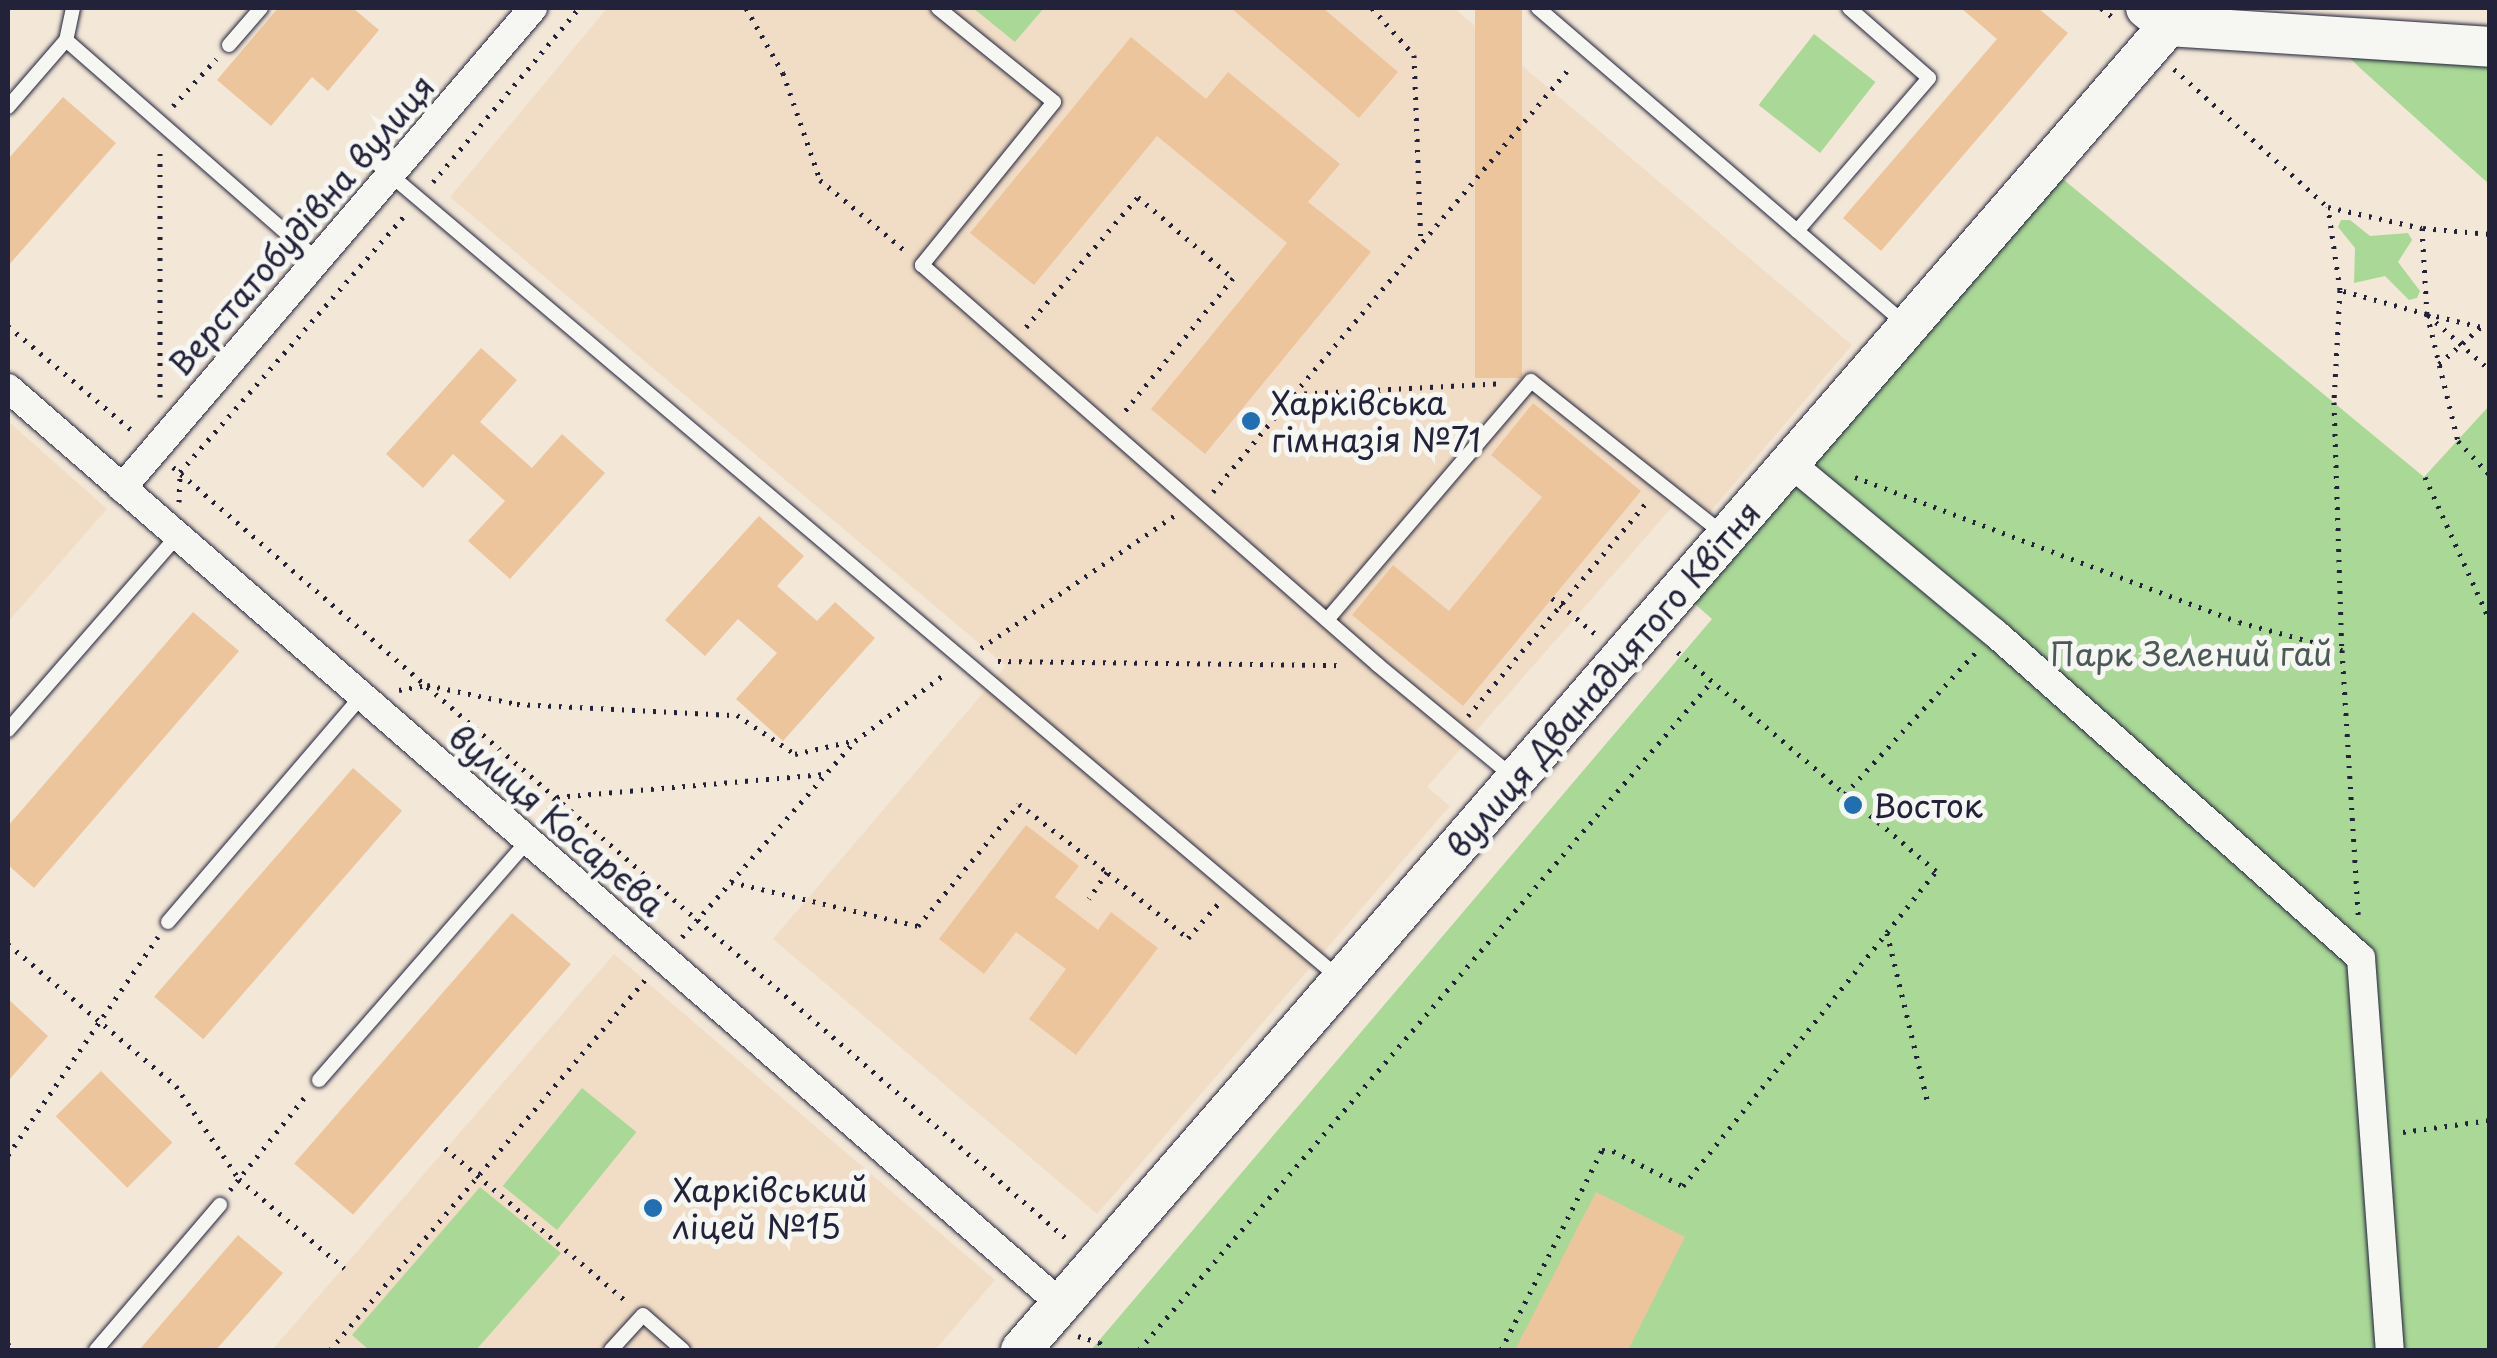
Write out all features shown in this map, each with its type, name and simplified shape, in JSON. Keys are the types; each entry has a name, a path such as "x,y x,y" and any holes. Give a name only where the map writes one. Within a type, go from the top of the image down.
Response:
{"street":[{"name":"Верстатобудівна вулиця","path":"122,488 317,260 382,168 533,8"},
{"path":"2166,14 2490,47"},
{"name":"вулиця Дванадцятого Квітня","path":"1021,1350 1066,1319 1342,980 1908,327 2166,14"},
{"name":"вулиця Косарєва","path":"8,388 664,958 1066,1319"},
{"path":"1790,462 1995,633 2361,958 2390,1350"}],"lane":[{"path":"8,108 66,40 73,8"},
{"path":"228,45 260,8"},
{"path":"938,8 1054,102 922,265 1516,780"},
{"path":"1538,8 1908,327"},
{"path":"1797,231 1929,78 1848,8"},
{"path":"66,40 317,260"},
{"path":"382,168 1342,980"},
{"path":"1327,620 1531,381 1726,537"},
{"path":"8,730 178,536"},
{"path":"168,922 362,696"},
{"path":"318,1080 528,840"},
{"path":"96,1350 220,1205"},
{"path":"612,1350 643,1315 683,1350"}],"path":[{"path":"180,472 579,8"},
{"path":"746,8 783,73 820,180 922,265"},
{"path":"1372,8 1414,55 1421,244"},
{"path":"160,410 160,120 228,45"},
{"path":"962,661 1216,490 1586,48"},
{"path":"2170,66 2328,207 2422,228 2490,234"},
{"path":"1011,344 1138,197 1232,278 1110,430"},
{"path":"2328,207 2340,290 2334,402 2342,650 2361,958"},
{"path":"2422,228 2427,314 2458,440 2490,475"},
{"path":"2340,290 2490,329"},
{"path":"2427,314 2490,370"},
{"path":"8,326 1076,1246"},
{"path":"2439,364 2481,326"},
{"path":"1294,394 1531,381"},
{"path":"1844,473 2239,622 2342,650"},
{"path":"2425,477 2490,621"},
{"path":"1456,730 1662,484"},
{"path":"1552,598 1604,641"},
{"path":"1845,794 1995,633"},
{"path":"1500,1350 1602,1150 1613,1151 1684,1186 1936,871 1670,646"},
{"path":"1139,1350 1712,682"},
{"path":"362,696 427,685 517,704 737,715 795,754 856,741"},
{"path":"557,797 826,774"},
{"path":"528,840 557,797"},
{"path":"330,1350 731,882 918,926 1019,804 1188,938 1223,898"},
{"path":"1089,900 1107,872"},
{"path":"8,1155 168,922"},
{"path":"1887,933 1928,1104"},
{"path":"8,944 176,1086 239,1178 344,1268"},
{"path":"220,1205 318,1080"},
{"path":"2372,1136 2490,1120"},
{"path":"446,1148 643,1315"},
{"path":"1066,1319 1106,1350"},
{"path":"8,1343 10,1350"}],"shaded area":[{"name":"Харківська гімназія №71","path":"607,8 1454,8 1852,345 1705,518 1681,497 1427,787 1450,806 1097,1214 773,939 1006,666 450,197"},
{"path":"8,421 107,509 8,622"},
{"name":"Харківський ліцей №15","path":"614,954 995,1280 935,1350 272,1350"}],"green space":[{"path":"973,8 1044,8 1015,42"},
{"path":"1814,34 1875,82 1820,153 1759,105"},
{"path":"2348,56 2489,61 2489,184 2360,68"},
{"name":"Восток","path":"2047,166 2424,477 2489,406 2489,1350 1091,1350 1712,619 1678,589"},
{"path":"2341,220 2350,220 2370,236 2408,233 2412,240 2398,262 2420,291 2417,298 2409,300 2385,276 2354,283 2355,248 2338,227"},
{"path":"582,1088 636,1132 557,1230 503,1186"},
{"path":"480,1187 561,1253 476,1350 369,1350 352,1335"}],"building":[{"path":"278,8 353,8 379,30 328,91 312,77 271,126 217,80"},
{"path":"1231,8 1323,8 1398,72 1359,118"},
{"path":"1475,8 1522,8 1522,378 1475,378"},
{"path":"1961,8 2038,8 2068,33 1881,251 1843,218 1997,39"},
{"path":"1131,37 1206,99 1228,72 1340,164 1308,202 1371,252 1205,454 1151,409 1287,243 1157,136 1034,285 970,233"},
{"path":"63,97 116,143 8,266 8,159"},
{"path":"481,348 517,380 480,422 532,468 562,434 605,473 510,579 468,541 505,501 453,454 423,488 386,454"},
{"path":"1533,403 1641,491 1463,706 1352,615 1393,565 1449,611 1542,497 1491,455"},
{"path":"759,516 804,556 777,586 817,621 835,602 875,638 783,741 736,699 777,653 738,619 705,656 665,620"},
{"path":"193,612 239,651 34,888 8,865 8,826"},
{"path":"353,768 402,811 203,1039 154,997"},
{"path":"1026,825 1079,866 1055,897 1098,930 1111,912 1158,948 1076,1055 1029,1019 1066,969 1016,932 984,974 939,939"},
{"path":"512,913 571,964 353,1215 294,1164"},
{"path":"8,999 48,1036 8,1081"},
{"path":"101,1071 172,1142 127,1188 56,1116"},
{"path":"1596,1192 1685,1237 1628,1350 1515,1350"},
{"path":"238,1235 283,1273 216,1350 139,1350"}],"place":[{"name":"Харківська гімназія №71","path":"1251,421"},
{"name":"Восток","path":"1853,805"},
{"name":"Харківський ліцей №15","path":"653,1208"}],"park label":[{"name":"Парк Зелений гай","path":"2191,653"}]}
